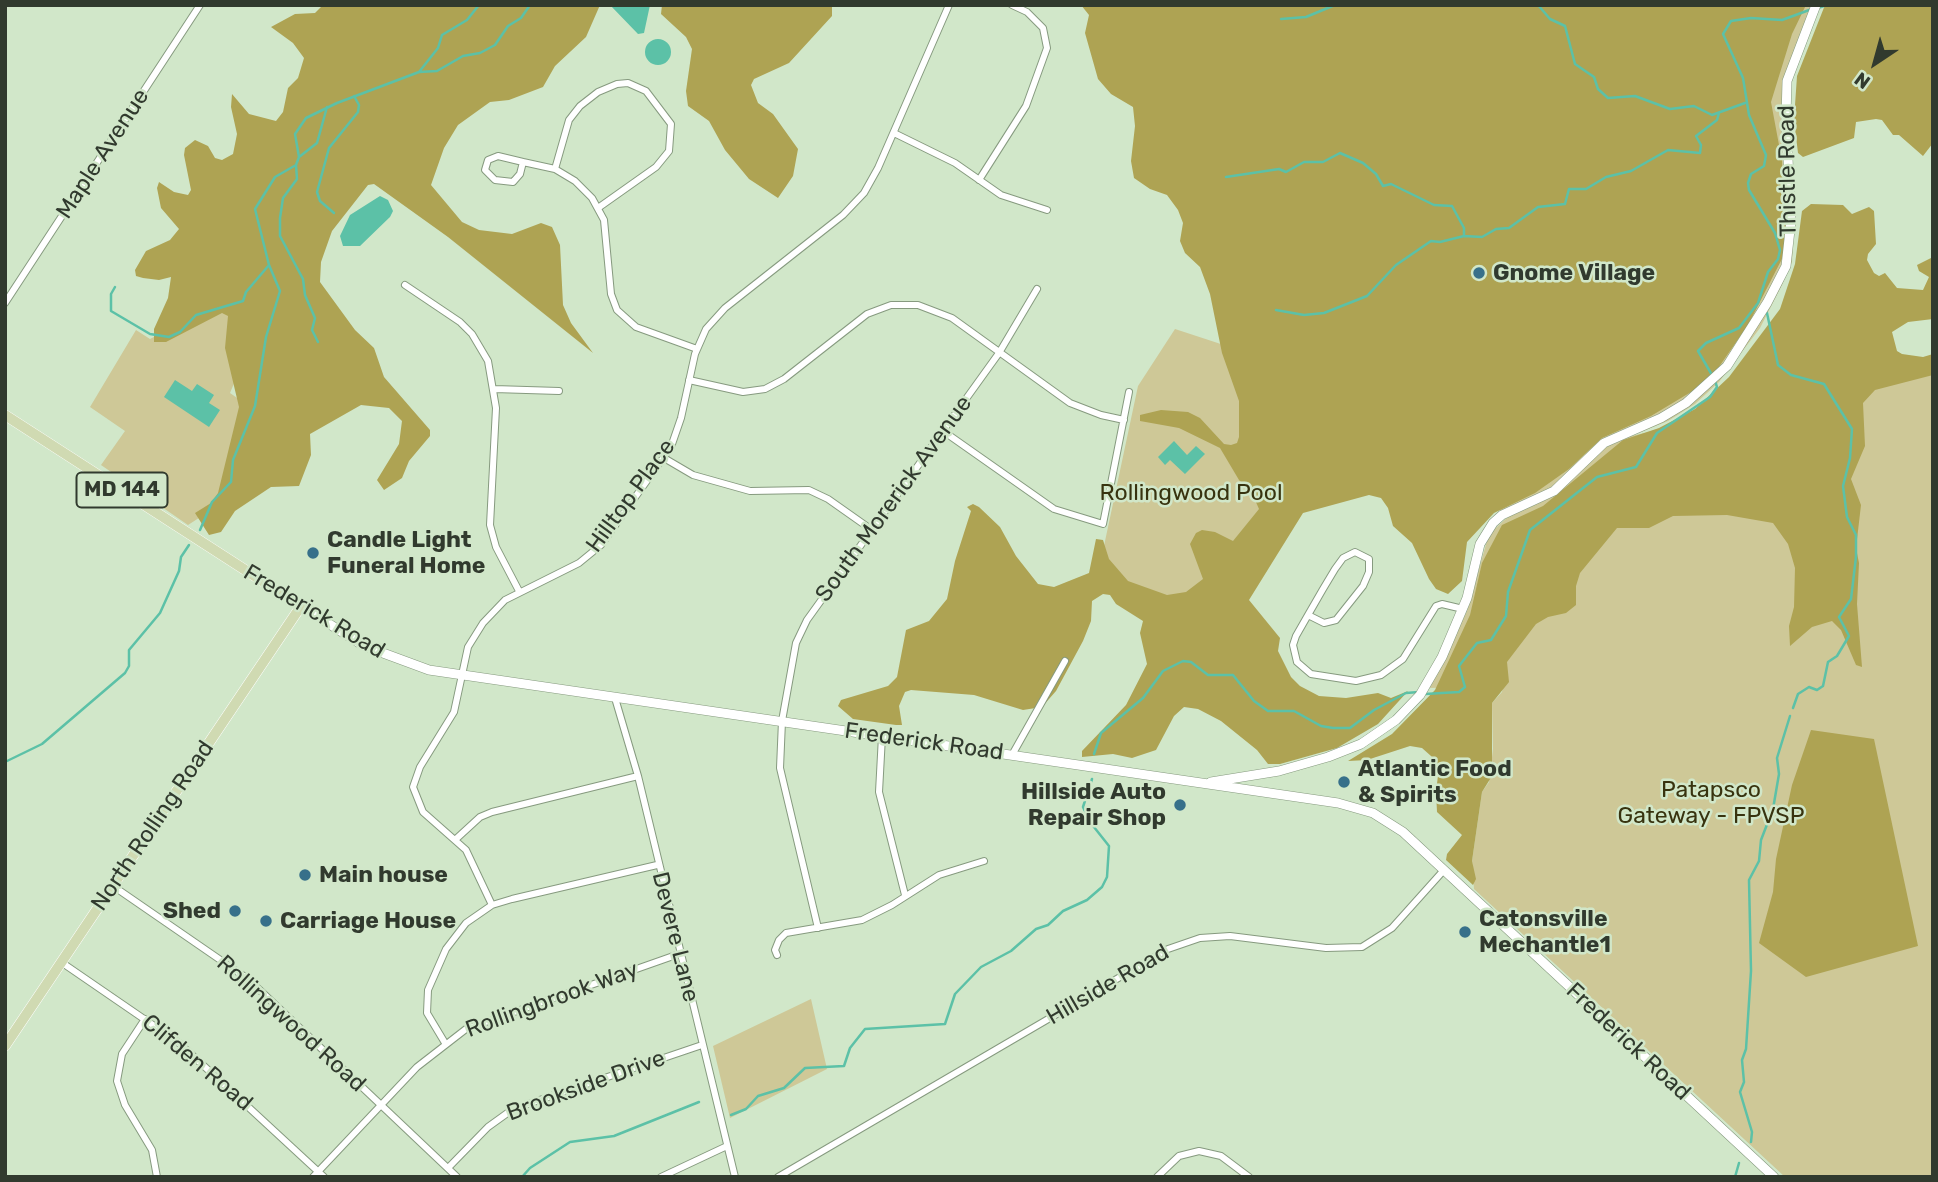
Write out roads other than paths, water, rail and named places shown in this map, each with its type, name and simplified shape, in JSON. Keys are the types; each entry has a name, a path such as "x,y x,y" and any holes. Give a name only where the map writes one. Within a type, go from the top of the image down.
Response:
{"main road":[{"name":"Thistle Road","path":"1202,784 1279,771 1346,751 1396,720 1422,692 1463,609 1480,544 1493,523 1502,515 1553,491 1604,443 1674,411 1715,379 1747,336 1786,266 1791,220 1787,82 1814,10"},
{"name":"Frederick Road","path":"5,415 301,606 382,655 416,667 462,676 1359,807 1386,820 1444,870 1774,1177"},
{"name":"North Rolling Road","path":"5,1046 301,606"}],"street":[{"name":"Maple Avenue","path":"5,303 200,5"},
{"name":"Hilltop Place","path":"456,839 423,812 413,787 414,777 454,712 468,647 482,623 505,600 519,591 590,556 664,458 678,431 697,349 706,329 725,308 859,199 878,168 949,5"},
{"path":"979,180 1020,116 1047,48 1043,28 1027,12 1012,5"},
{"path":"555,169 569,120 580,106 598,92 617,84 628,83 646,91 671,124 669,151 656,167 598,208"},
{"path":"894,132 940,154 1001,195 1047,210"},
{"path":"523,162 520,174 513,182 495,180 485,170 488,160 498,156 555,169 575,181 598,208 608,240 611,294 617,310 636,327 697,349"},
{"path":"405,285 446,312 472,334 488,361 494,389 490,525 496,547 519,591"},
{"name":"South Morerick Avenue","path":"818,928 780,768 782,722 793,653 801,631 999,354 1037,289"},
{"path":"689,380 743,392 765,389 784,379 867,314 904,304 941,312 1070,403 1093,413 1124,420"},
{"path":"494,389 559,391"},
{"path":"943,431 1055,509 1103,524 1129,392"},
{"path":"664,458 693,475 738,488 809,489 872,530"},
{"path":"1308,615 1324,623 1336,620 1363,586 1369,572 1369,559 1355,552 1343,558 1308,615 1293,645 1297,662 1303,669 1320,678 1356,681 1381,675 1403,659 1436,606 1442,604 1463,609"},
{"path":"1012,755 1065,661"},
{"name":"Devere Lane","path":"615,698 638,776 657,865 736,1177"},
{"path":"882,736 879,792 905,895"},
{"path":"492,905 473,861 456,839 480,817 638,776"},
{"path":"777,955 779,940 786,933 862,920 939,875 984,861"},
{"path":"445,1042 427,1013 428,990 456,935 466,923 492,905 657,865"},
{"name":"Hillside Road","path":"778,1177 1168,949 1200,938 1230,936 1326,948 1362,947 1392,928 1444,870"},
{"name":"Rollingwood Road","path":"113,886 248,979 457,1177"},
{"name":"Rollingbrook Way","path":"318,1175 445,1042 486,1020 679,954"},
{"name":"Clifden Road","path":"61,962 145,1019 207,1066 318,1175"},
{"path":"145,1019 122,1054 117,1081 125,1105 152,1150 157,1177"},
{"name":"Brookside Drive","path":"448,1168 488,1127 513,1109 702,1045"},
{"path":"661,1177 727,1146"},
{"path":"1157,1177 1179,1156 1199,1151 1221,1156 1250,1177"}],"water":[{"path":"610,5 650,5 644,33 638,34"},
{"path":"658,39 667,43 671,52 667,61 658,65 649,61 645,52 649,43"},
{"path":"380,196 388,200 393,211 390,217 360,246 343,246 340,236 350,215"},
{"path":"175,380 192,391 197,384 214,395 209,403 220,410 209,427 164,397"},
{"path":"1174,441 1187,455 1196,446 1205,454 1185,474 1170,460 1165,465 1158,457"}],"waterway":[{"path":"299,157 295,134 306,118 337,103 419,72 438,48 442,35 467,20 479,5"},
{"path":"419,72 437,71 463,56 480,53 495,45 508,26 521,18 530,5"},
{"path":"1281,19 1306,17 1335,5"},
{"path":"1538,5 1550,19 1565,26 1575,64 1594,77 1598,89 1608,98 1635,96 1670,109 1694,106 1712,115 1745,103"},
{"path":"1818,8 1827,5"},
{"path":"1712,375 1698,351 1706,343 1739,328 1758,303 1768,272 1778,259 1780,250 1775,233 1749,190 1751,174 1764,166 1766,155 1749,115 1743,78 1723,34 1731,21 1751,18 1782,20 1812,9"},
{"path":"334,213 320,201 317,192 329,148 358,112 359,105 354,96"},
{"path":"318,342 312,330 315,318 305,295 303,279 280,236 280,218 283,198 297,179 296,165 299,157 317,143 327,107"},
{"path":"1276,310 1304,315 1324,313 1367,296 1396,265 1431,241 1440,242 1464,236 1482,237 1496,229 1509,228 1538,207 1565,204 1569,189 1586,189 1606,177 1631,171 1668,150 1700,153 1701,145 1696,136 1717,120 1719,113"},
{"path":"1226,177 1279,169 1286,172 1304,162 1323,162 1340,153 1363,163 1376,174 1383,186 1391,184 1434,205 1452,206 1464,228 1464,235"},
{"path":"200,530 212,502 231,482 233,460 255,406 266,337 280,291 269,265 255,209 275,177 296,165"},
{"path":"115,287 111,294 111,311 150,334 169,337 180,332 196,315 243,301 246,292 269,265"},
{"path":"1767,313 1778,365 1791,375 1824,384 1852,429 1850,458 1843,486 1847,517 1856,535 1856,557 1851,599 1839,617 1849,636 1837,656 1828,662 1823,686 1817,690 1809,687 1798,694 1793,708"},
{"path":"1425,694 1459,692 1465,687 1459,666 1477,643 1491,640 1506,616 1508,592 1530,530 1597,477 1636,467 1657,433 1710,397 1717,387 1715,381"},
{"path":"5,762 42,744 125,673 129,666 129,650 160,613 179,571 181,557 189,545"},
{"path":"1094,754 1101,733 1143,698 1163,671 1183,661 1191,662 1208,675 1233,675 1254,701 1268,711 1294,711 1321,726 1333,728 1350,728 1374,710 1406,693 1419,692"},
{"path":"1751,1142 1752,1132 1740,1092 1744,1082 1742,1060 1746,1049 1751,971 1749,880 1759,861 1761,840 1773,809 1779,774 1777,758 1790,716"},
{"path":"731,1115 746,1109 758,1096 784,1088 805,1068 844,1066 850,1048 865,1029 945,1024 955,994 981,967 1011,951 1036,929 1048,925 1063,911 1087,900 1102,887 1107,877 1109,846 1090,822 1083,807 1092,779"},
{"path":"522,1177 530,1168 570,1142 614,1136 699,1102"},
{"path":"1735,1177 1739,1163"}],"place":[{"name":"Gnome Village","path":"1479,273"},
{"name":"Candle Light Funeral Home","path":"313,553"},
{"name":"Atlantic Food & Spirits","path":"1344,782"},
{"name":"Hillside Auto Repair Shop","path":"1180,805"},
{"name":"Main house","path":"305,875"},
{"name":"Shed","path":"235,911"},
{"name":"Carriage House","path":"266,921"},
{"name":"Catonsville Mechantle1","path":"1465,932"}],"park label":[{"name":"Rollingwood Pool","path":"1191,493"},
{"name":"Patapsco Gateway - FPVSP","path":"1711,803"}]}
